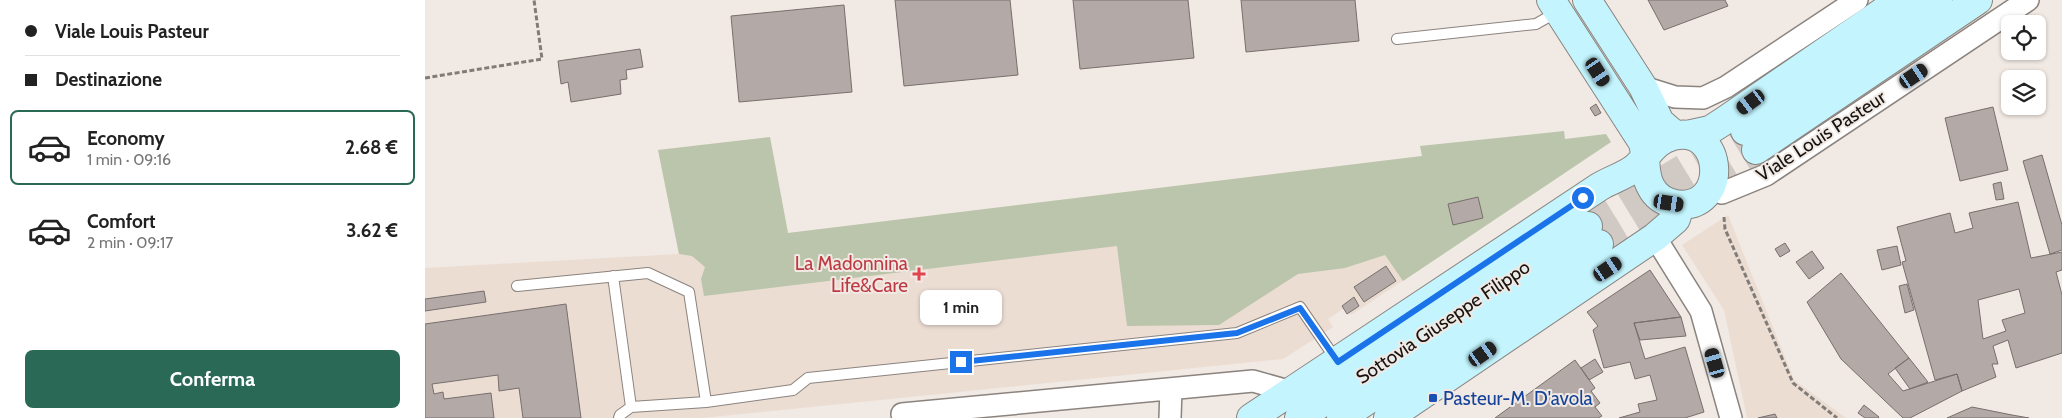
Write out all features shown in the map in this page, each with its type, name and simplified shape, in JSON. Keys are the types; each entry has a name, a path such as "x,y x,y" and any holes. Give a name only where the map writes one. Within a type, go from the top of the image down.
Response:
{"main road":[{"path":"1554,6 1643,142 1646,154 1647,179 1651,189 1659,198 1669,203 1681,205 1692,203 1716,191 1713,156 1707,147 1698,139 1681,135 1660,122 1643,87 1587,0"},
{"path":"1251,418 1599,187 1636,167 1646,154 1664,138 1710,130 1900,0"},
{"path":"1938,0 1750,141 1977,0"},
{"path":"1388,418 1655,237 1676,219 1681,205"},
{"name":"Sottovia Giuseppe Filippo","path":"1299,418 1593,235 1341,418"}],"street":[{"path":"1643,87 1675,98 1703,98 1726,87 1857,0"},
{"name":"Viale Louis Pasteur","path":"1716,191 1766,175 2028,0"},
{"path":"1655,237 1701,311 1731,418"},
{"path":"902,414 1041,410 1171,389 1253,381 1291,392"},
{"path":"1170,418 1171,389"}],"lane":[{"path":"1397,39 1535,24 1554,6"},
{"path":"517,286 648,273 689,292 706,402"},
{"path":"613,276 631,407"},
{"path":"619,418 620,415 631,407 706,402 793,390 808,378 1237,333 1300,308 1338,362"}],"path":[{"path":"425,78 542,58 534,0"},
{"path":"1716,191 1725,229 1793,383 1837,418"}],"shaded area":[{"name":"La Madonnina Life&Care","path":"770,137 788,233 1422,156 1446,252 1351,315 1346,307 1328,319 1333,327 1283,359 703,418 425,418 425,268 679,254 658,150"},
{"path":"1728,215 1794,380 1846,418 1747,418 1724,310 1682,245"}],"green space":[{"path":"1564,131 1565,139 1606,134 1611,142 1403,281 1385,255 1345,268 1298,274 1219,325 1127,326 1117,246 704,296 701,279 705,267 692,256 679,254 658,150 770,137 788,233 1422,156 1420,146"}],"building":[{"path":"895,0 1010,0 1018,75 904,86"},
{"path":"1073,0 1188,0 1194,58 1080,69"},
{"path":"1241,0 1355,0 1359,41 1246,52"},
{"path":"1648,0 1725,0 1728,6 1664,30"},
{"path":"844,5 852,92 739,102 731,16"},
{"path":"640,49 643,67 626,70 627,79 620,80 621,94 571,102 568,82 561,84 558,61"},
{"path":"1596,104 1601,113 1595,116 1590,108"},
{"path":"1993,107 2008,170 1960,181 1945,118"},
{"path":"2042,155 2062,225 2062,250 2050,254 2023,161"},
{"path":"2001,182 2004,199 1996,200 1993,184"},
{"path":"1478,197 1483,218 1453,225 1448,204"},
{"path":"2018,202 2031,258 2062,252 2062,270 2056,272 2062,295 2062,353 2016,368 2008,340 1993,346 1998,364 1992,364 1996,377 1962,391 1957,374 1935,380 1902,262 1906,261 1897,227 1950,213 1955,233 1973,228 1969,213","holes":["2019,289 2025,313 2002,320 2006,331 1983,339 1978,300"]},
{"path":"1785,243 1790,251 1780,257 1775,249"},
{"path":"1897,246 1901,265 1882,270 1877,250"},
{"path":"1812,251 1824,268 1809,279 1796,262"},
{"path":"1386,266 1396,281 1364,302 1354,287"},
{"path":"1650,270 1681,317 1634,323 1645,359 1685,347 1704,412 1685,418 1619,418 1640,412 1638,404 1657,400 1650,375 1635,379 1630,362 1604,368 1593,330 1598,326 1587,312"},
{"path":"1841,273 1909,358 1888,374 1903,391 1957,374 1962,391 1910,418 1903,418 1841,359 1807,302"},
{"path":"1907,284 1914,310 1905,313 1899,286"},
{"path":"484,291 486,302 425,311 425,299"},
{"path":"1354,297 1359,306 1347,314 1342,306"},
{"path":"566,304 581,418 523,418 519,388 499,391 498,375 432,384 434,394 443,392 444,399 491,393 494,418 425,418 425,324"},
{"path":"1681,317 1686,336 1640,340 1634,323"},
{"path":"1909,358 1928,382 1910,389 1895,368"},
{"path":"1595,359 1603,372 1589,380 1581,368"},
{"path":"1575,360 1595,388 1591,391 1600,403 1595,407 1602,416 1598,418 1495,418"},
{"path":"1864,405 1879,417 1865,418 1858,413"},
{"path":"1972,407 2012,415 2029,418 1947,418"},
{"path":"1775,414 1777,418 1758,418"}],"tunnel":[{"path":"1588,226 1745,131"},
{"path":"1599,244 1756,150"}],"place":[{"name":"La Madonnina Life&Care","path":"919,274"},
{"name":"Pasteur-M. D'avola","path":"1433,398"}],"route":[{"path":"961,362 1237,333 1300,308 1338,362 1583,198"}]}
